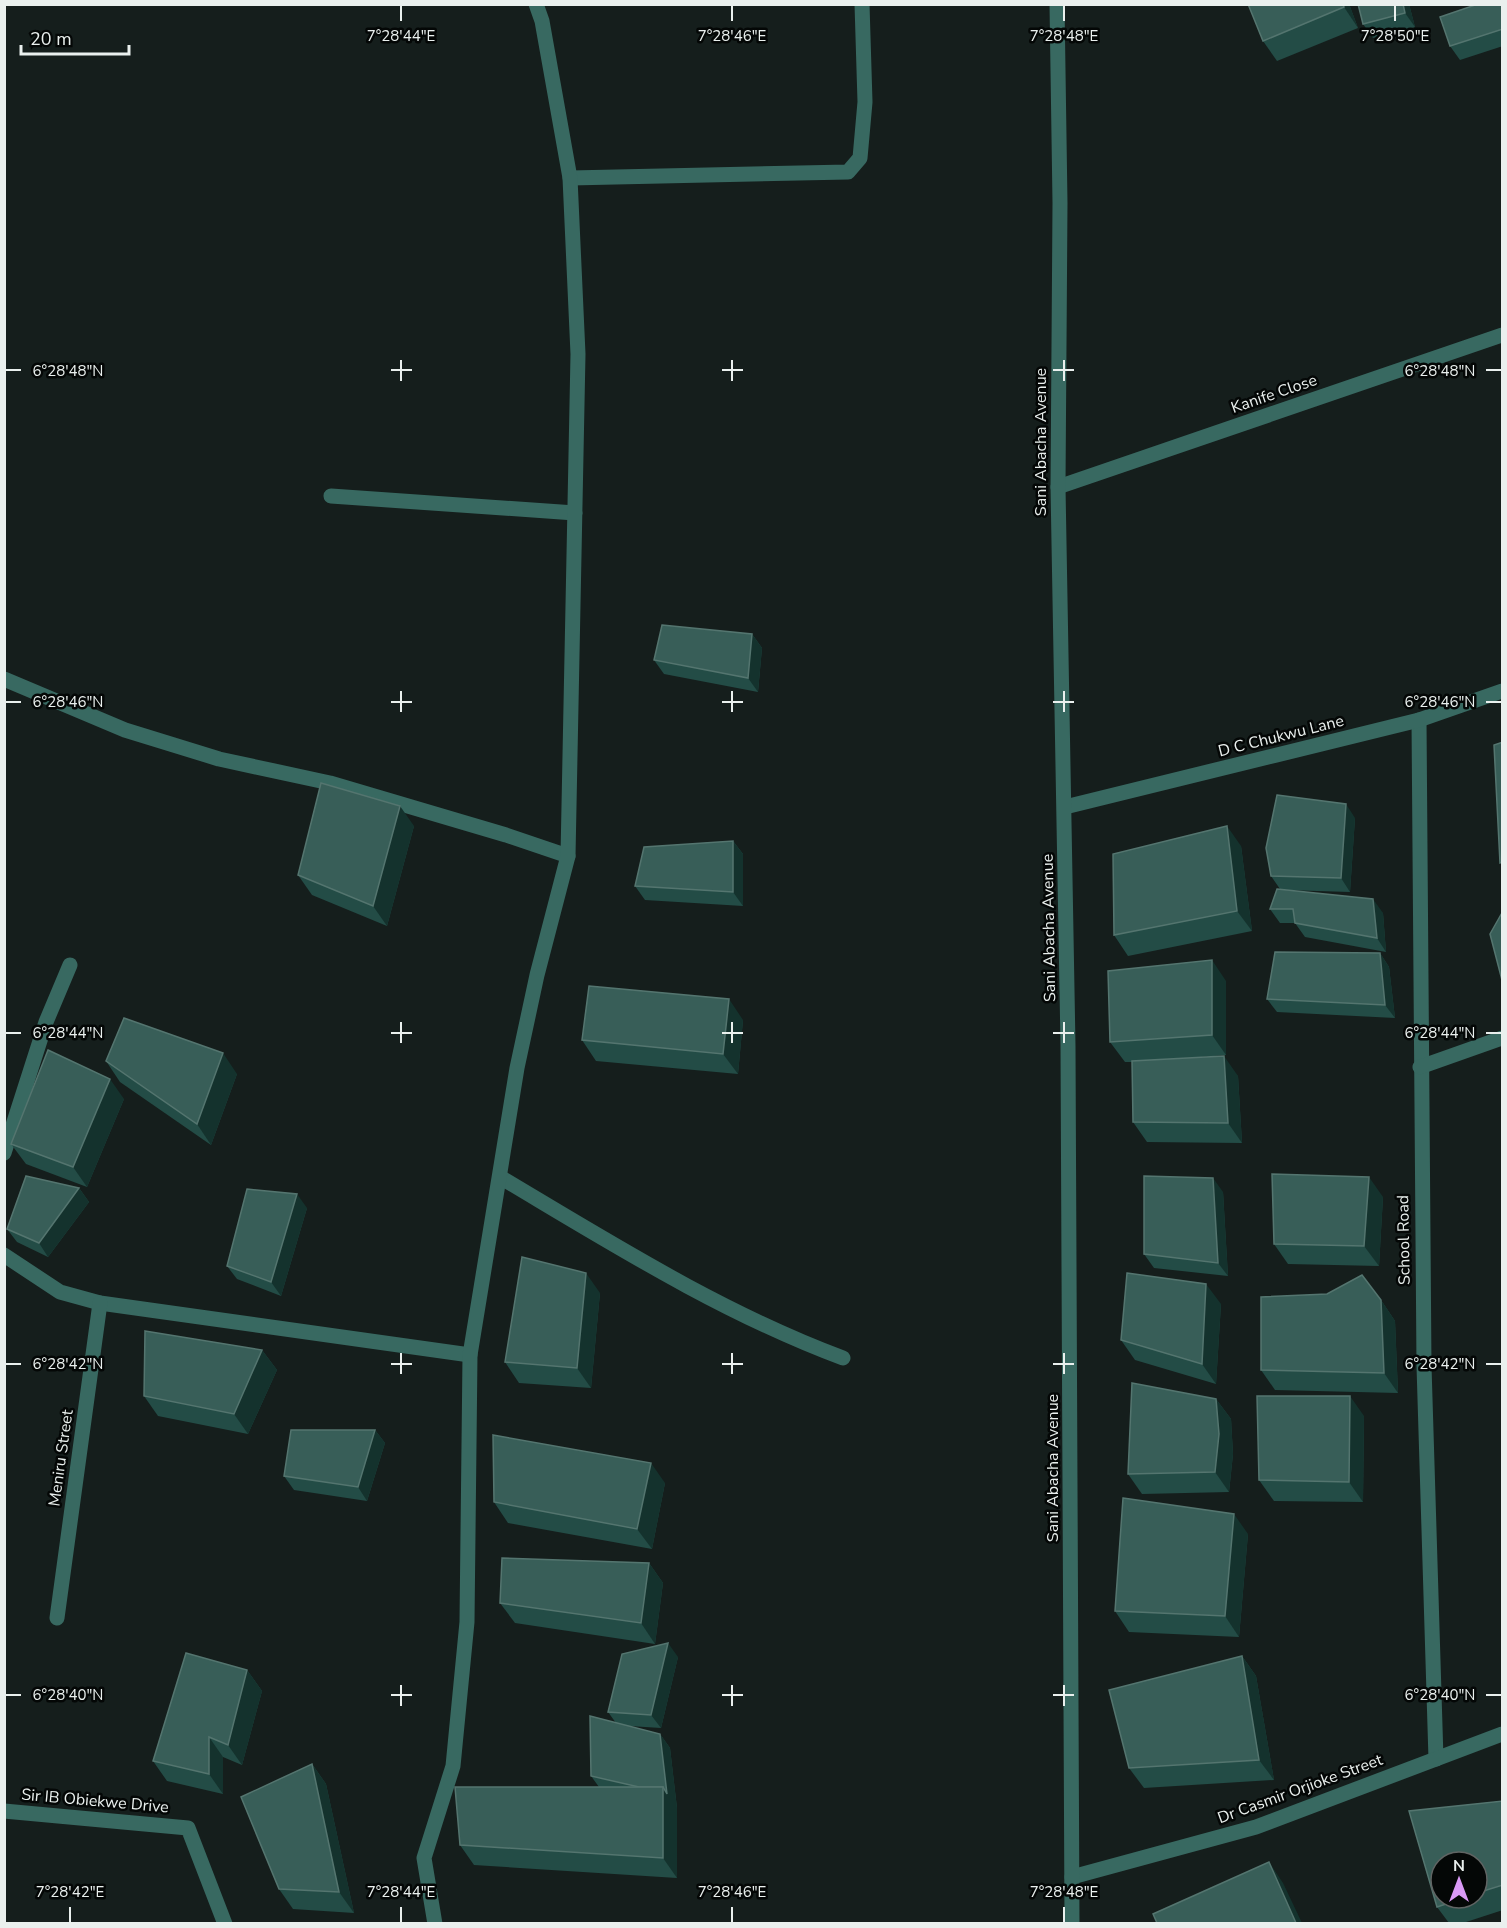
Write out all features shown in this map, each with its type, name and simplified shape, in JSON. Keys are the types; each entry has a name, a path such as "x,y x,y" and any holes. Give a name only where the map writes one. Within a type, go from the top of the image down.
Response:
{"street":[{"path":"435,1923 424,1858 453,1766 467,1622 470,1355 537,975 568,856 578,354 570,178 546,44 536,4"},
{"path":"570,178 848,172 860,158 865,102 862,4"},
{"name":"Sani Abacha Avenue","path":"1057,4 1058,487 1065,807 1072,1923"},
{"name":"Kanife Close","path":"1058,487 1503,335"},
{"path":"331,496 575,513"},
{"path":"4,679 125,730 219,759 330,783 506,835 568,856"},
{"name":"D C Chukwu Lane","path":"1065,807 1419,720 1503,691"},
{"name":"School Road","path":"1419,720 1424,1366 1436,1759"},
{"path":"4,1154 46,1022 70,965"},
{"path":"1420,1067 1503,1038"},
{"path":"500,1178 714,1299 785,1336 843,1358"},
{"path":"4,1255 60,1292 99,1303 470,1355"},
{"name":"Meniru Street","path":"57,1618 99,1303"},
{"name":"Dr Casmir Orjioke Street","path":"1072,1877 1256,1827 1503,1734"},
{"name":"Sir IB Obiekwe Drive","path":"4,1811 188,1828 225,1923"}],"building":[{"path":"1248,4 1343,4 1344,7 1263,41"},
{"path":"1358,4 1403,4 1405,13 1363,24"},
{"path":"1478,4 1503,4 1503,29 1450,46 1440,17"},
{"path":"662,625 752,634 748,678 654,660"},
{"path":"1503,742 1503,862 1500,863 1494,745"},
{"path":"321,783 400,806 373,906 298,875"},
{"path":"1277,795 1346,804 1341,878 1271,876 1266,848"},
{"path":"1227,826 1237,911 1114,935 1113,854"},
{"path":"733,841 733,892 635,886 644,847"},
{"path":"1277,889 1373,899 1377,938 1295,923 1293,909 1270,909"},
{"path":"1503,911 1503,984 1490,934"},
{"path":"1275,952 1380,953 1385,1005 1267,999"},
{"path":"1212,960 1212,1035 1110,1042 1108,971"},
{"path":"589,986 729,999 723,1054 582,1040"},
{"path":"124,1018 223,1053 197,1124 106,1061"},
{"path":"48,1050 110,1079 73,1167 11,1144"},
{"path":"1224,1056 1228,1123 1133,1122 1132,1061"},
{"path":"1272,1174 1369,1177 1364,1246 1274,1244"},
{"path":"26,1176 79,1188 39,1243 7,1229"},
{"path":"1144,1176 1213,1178 1218,1263 1144,1254"},
{"path":"247,1189 297,1194 271,1282 227,1266"},
{"path":"522,1257 586,1273 577,1368 505,1362"},
{"path":"1127,1273 1206,1284 1202,1364 1121,1340"},
{"path":"1362,1275 1381,1300 1384,1373 1261,1370 1261,1297 1327,1294"},
{"path":"145,1331 262,1350 234,1414 144,1396"},
{"path":"1132,1383 1216,1399 1219,1434 1215,1472 1128,1474"},
{"path":"1257,1396 1350,1396 1349,1482 1259,1480"},
{"path":"291,1430 375,1430 358,1487 284,1476"},
{"path":"493,1435 651,1463 637,1529 494,1502"},
{"path":"1123,1498 1234,1514 1225,1616 1115,1611"},
{"path":"502,1558 649,1563 641,1623 500,1603"},
{"path":"668,1643 651,1715 608,1712 622,1654"},
{"path":"186,1653 247,1670 228,1745 209,1737 209,1774 153,1761"},
{"path":"1242,1656 1259,1760 1129,1768 1109,1690"},
{"path":"590,1716 660,1734 667,1794 663,1787 639,1787 591,1776"},
{"path":"312,1764 339,1892 279,1889 241,1797"},
{"path":"455,1787 663,1787 663,1858 460,1845"},
{"path":"1503,1801 1503,1885 1489,1889 1489,1850 1429,1850 1429,1880 1409,1811"},
{"path":"1269,1862 1296,1923 1157,1923 1153,1914"}]}
